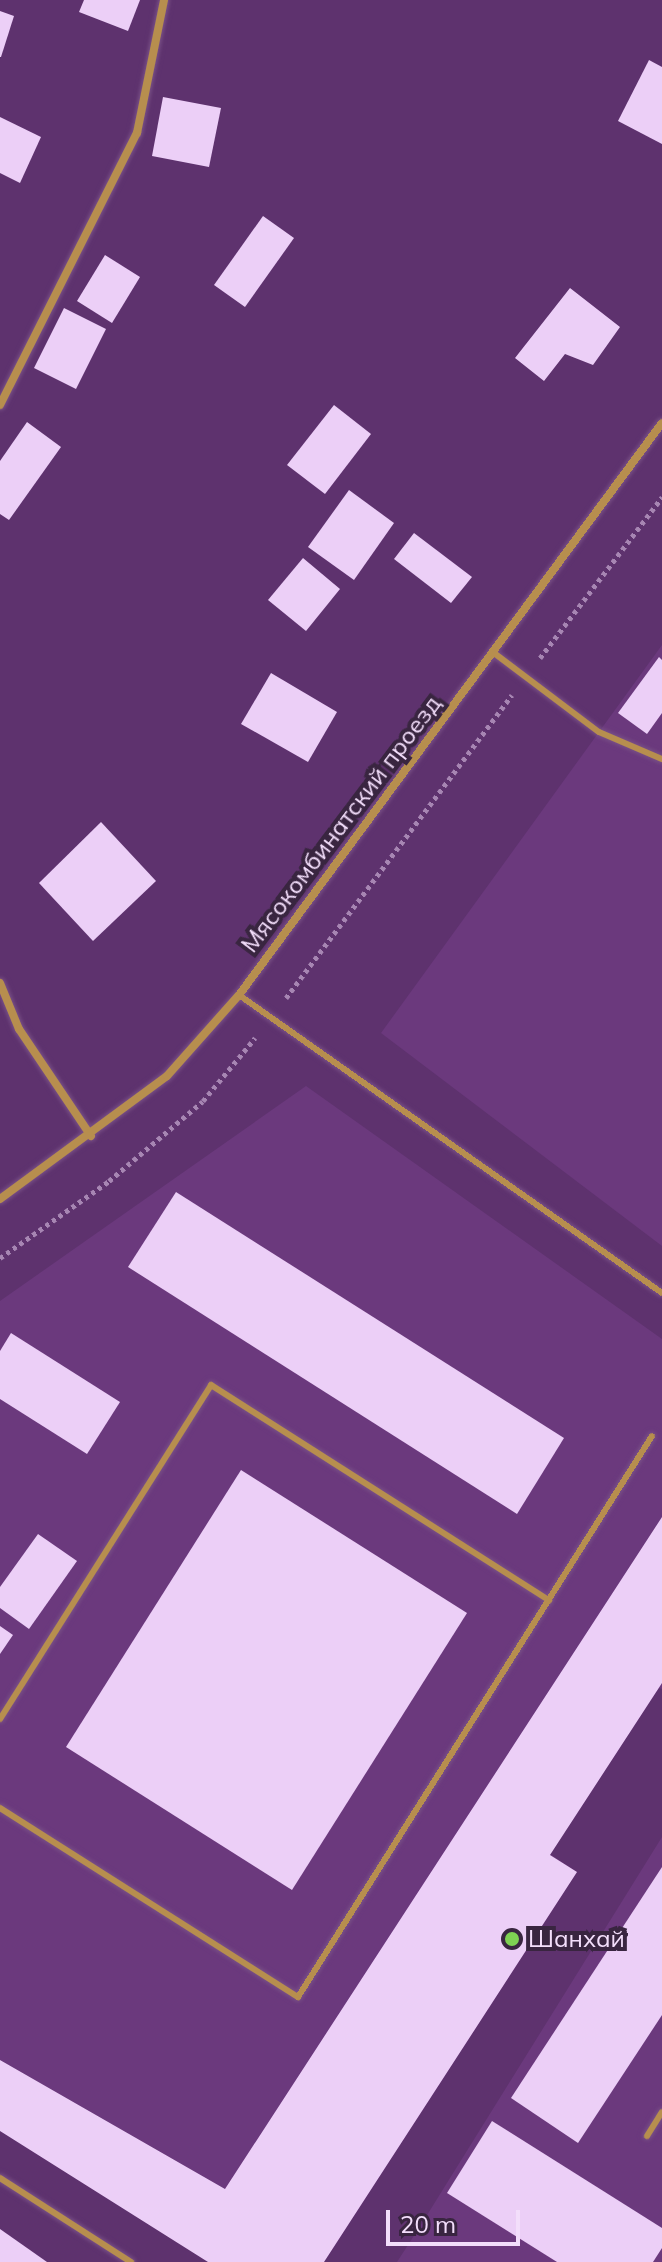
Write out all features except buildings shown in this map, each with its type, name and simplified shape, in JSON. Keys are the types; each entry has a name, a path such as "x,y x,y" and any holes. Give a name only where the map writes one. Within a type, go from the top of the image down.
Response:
{"street":[{"path":"0,405 137,133 164,0"},
{"name":"Мясокомбинатский проезд","path":"0,1199 91,1136 167,1076 239,995 662,423"},
{"path":"0,983 19,1029 91,1136"}],"lane":[{"path":"494,653 599,732 662,759"},
{"path":"239,995 662,1293"},
{"path":"0,1719 211,1385 549,1600"},
{"path":"0,1808 298,1997 652,1436"},
{"path":"647,2136 662,2112"},
{"path":"0,2178 131,2262"}],"path":[{"path":"0,1258 109,1181 203,1101 271,1018 662,497"}],"shaded area":[{"path":"662,645 662,1246 381,1033"},
{"path":"306,1086 662,1339 662,1689 659,1688 550,1854 577,1872 328,2256 225,2189 0,2060 0,1301"},
{"path":"662,1837 662,2262 397,2262 419,2228"}],"place":[{"name":"Шанхай","path":"512,1939"}]}
